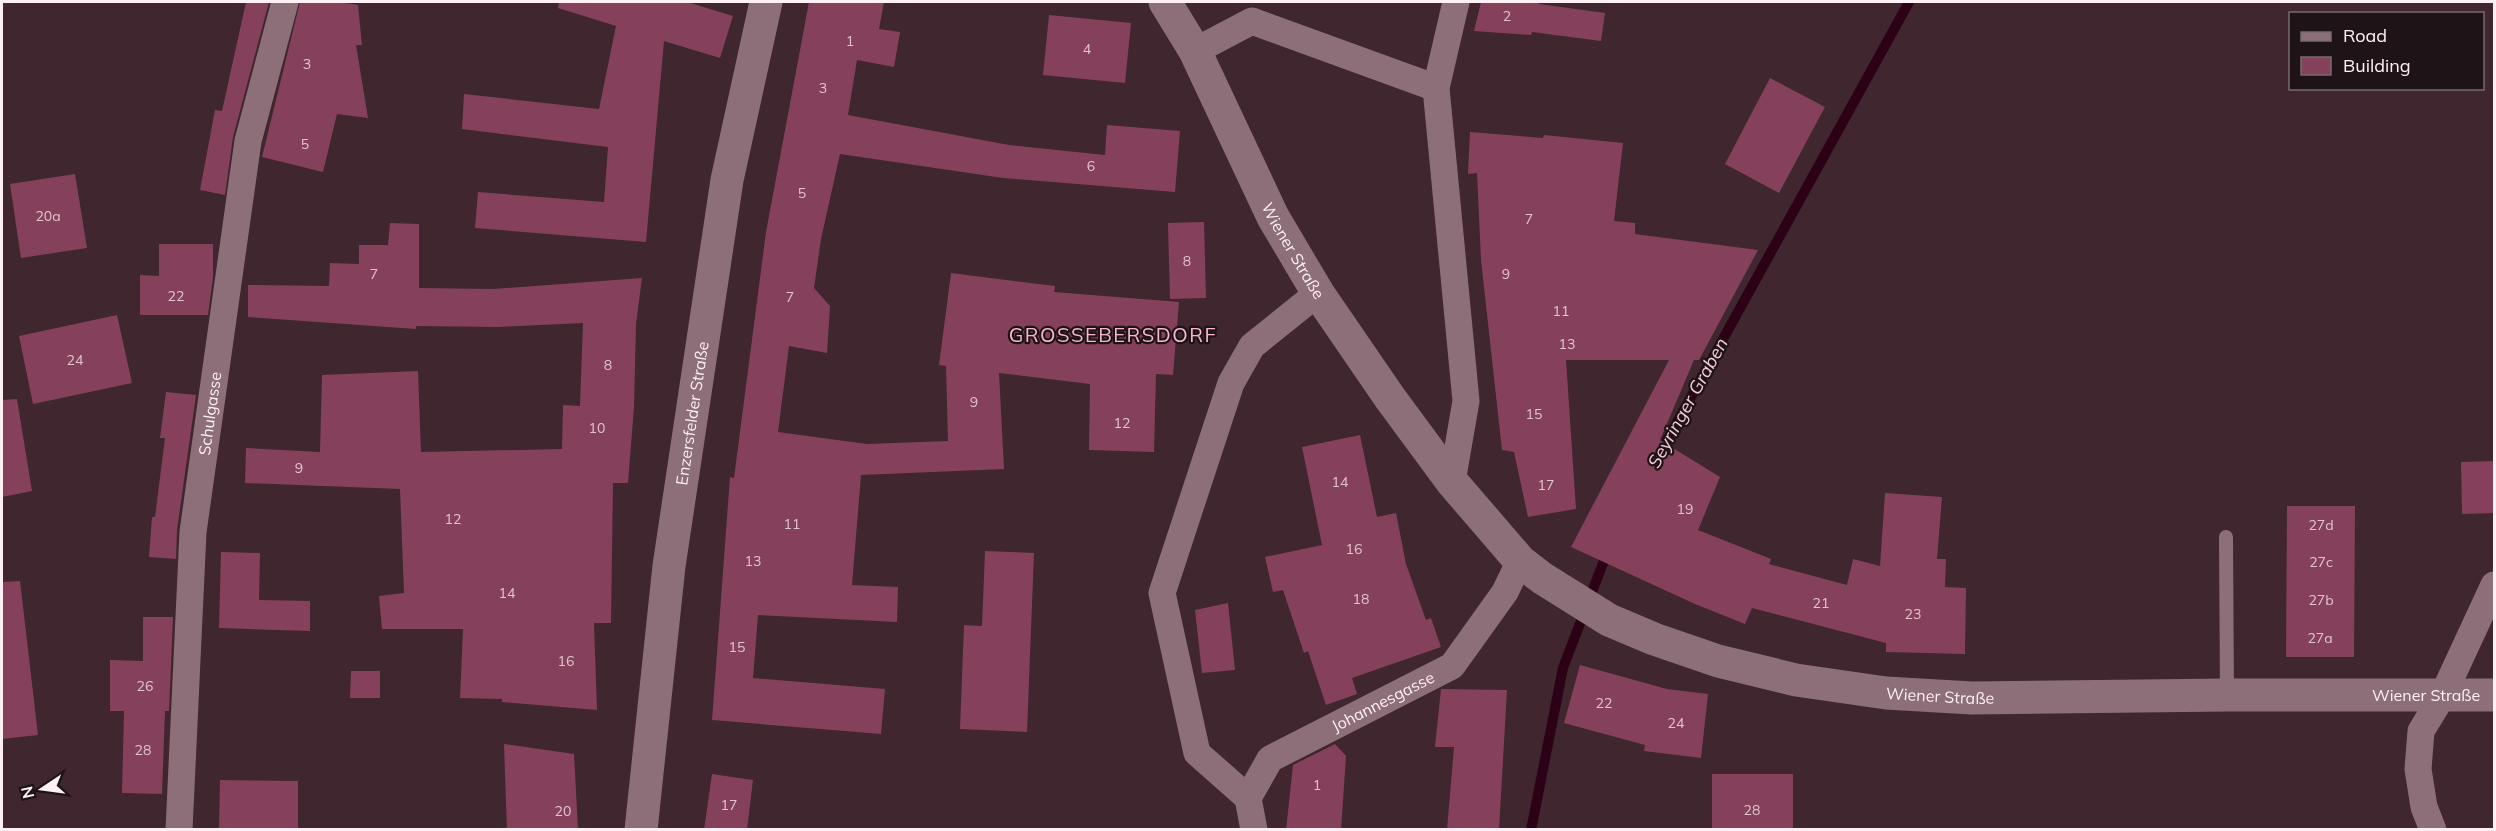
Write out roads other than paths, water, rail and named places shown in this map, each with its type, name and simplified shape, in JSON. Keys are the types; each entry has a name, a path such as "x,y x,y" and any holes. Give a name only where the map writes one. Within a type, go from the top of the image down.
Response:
{"street":[{"name":"Schulgasse","path":"179,830 193,532 248,141 285,2"},
{"name":"Enzersfelder Straße","path":"641,830 669,566 723,203 746,83 766,2"},
{"name":"Wiener Straße","path":"1165,2 1195,51 1273,217 1318,292 1452,482 1531,569 1609,620 1654,639 1718,661 1796,680 1886,693 1972,698 2227,694 2494,695"},
{"path":"1452,482 1466,401 1436,88 1456,2"},
{"path":"1195,51 1251,11 1436,88"},
{"path":"1254,830 1248,798 1197,753 1162,593 1231,383 1252,346 1318,292"},
{"name":"Johannesgasse","path":"1248,798 1270,759 1452,666 1505,592 1531,569"},
{"path":"2433,830 2424,807 2418,768 2421,731 2443,695 2494,585"}],"lane":[{"path":"2226,537 2227,694"}],"waterway":[{"name":"Seyringer Graben","path":"1659,455 1909,2"},
{"name":"Seyringer Graben","path":"1531,830 1563,668 1608,550"}],"district":[{"name":"GROSSEBERSDORF","path":"1113,335"}]}
